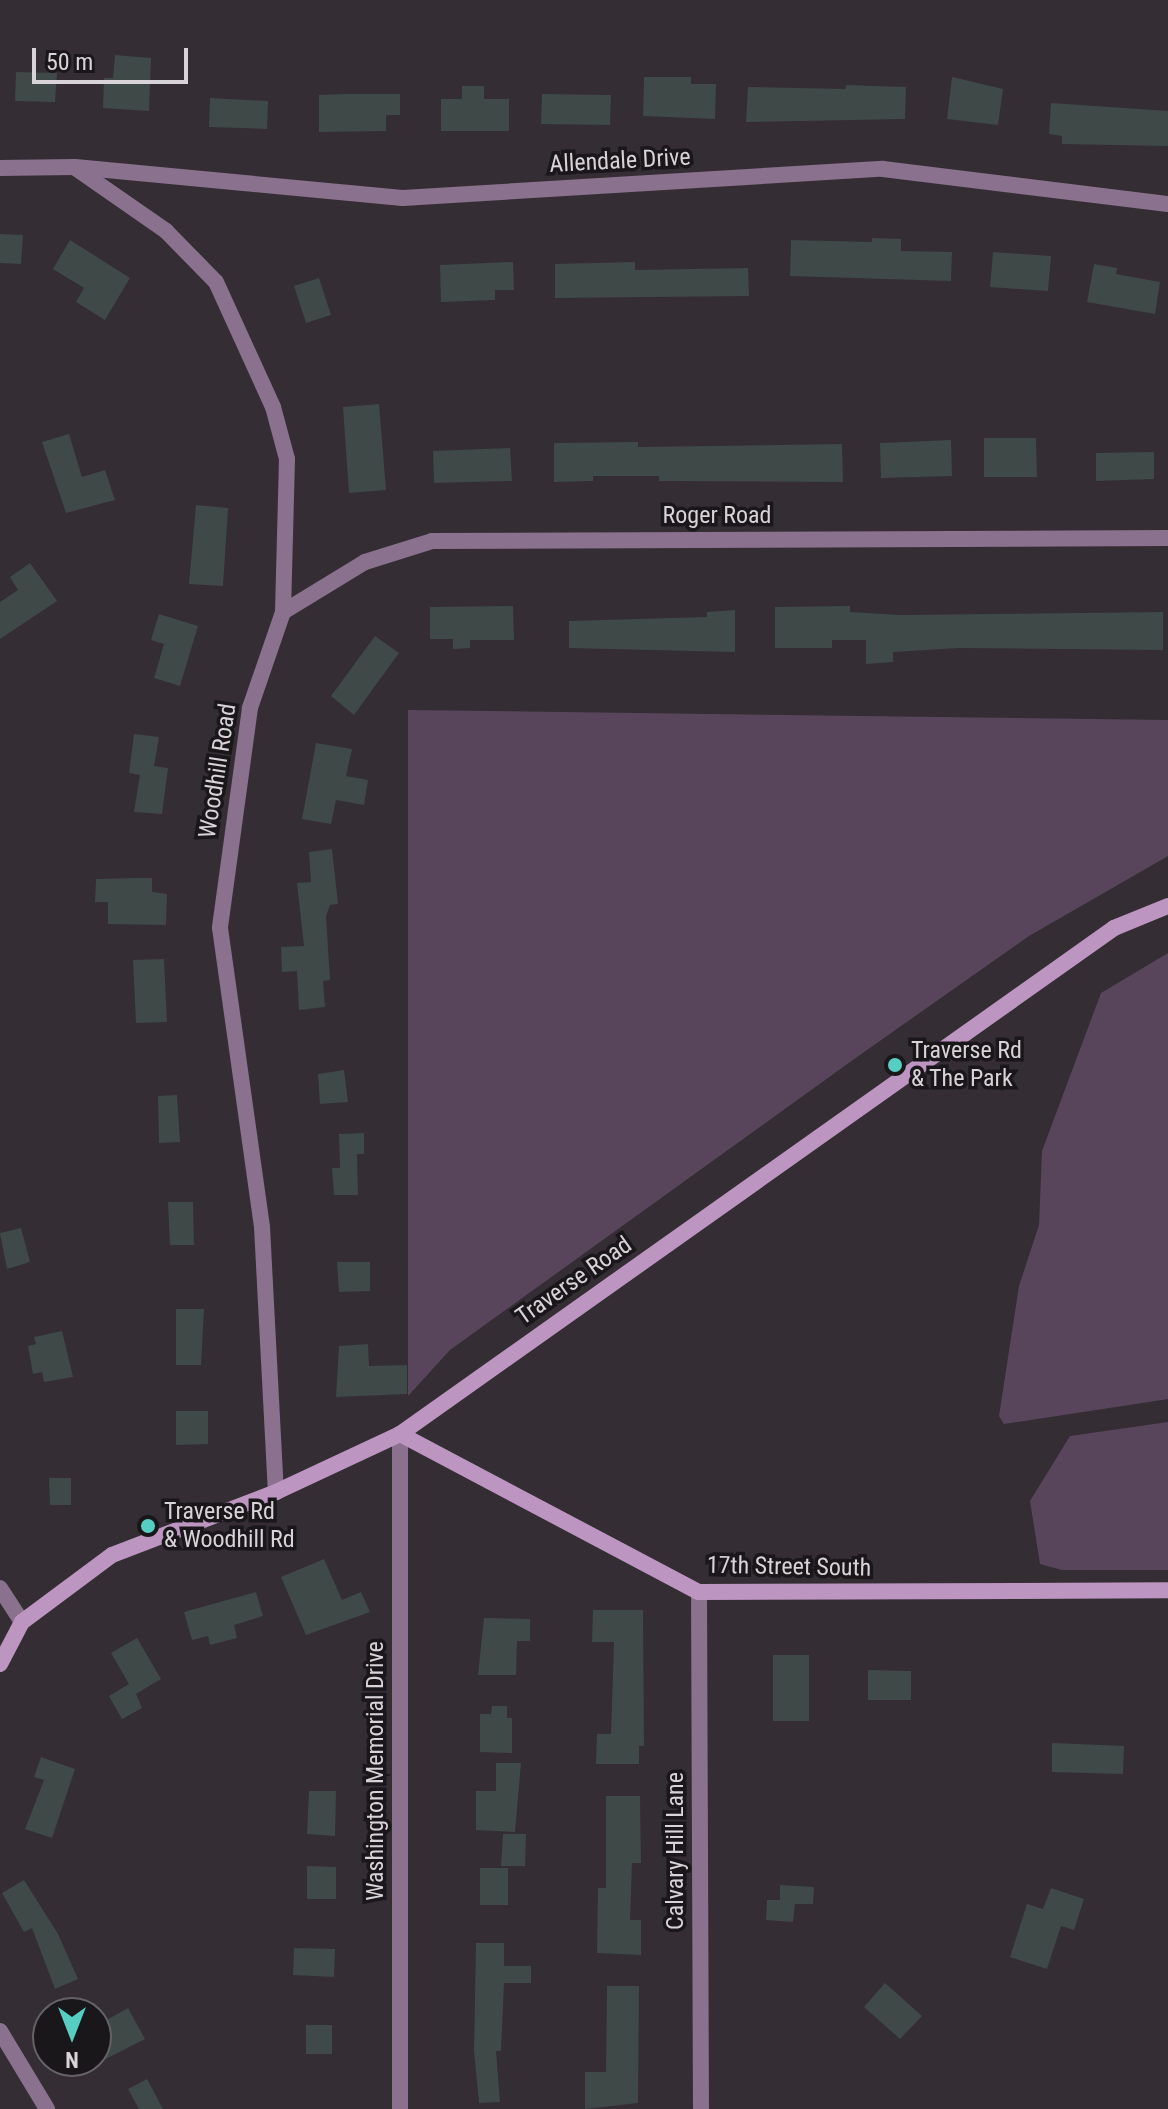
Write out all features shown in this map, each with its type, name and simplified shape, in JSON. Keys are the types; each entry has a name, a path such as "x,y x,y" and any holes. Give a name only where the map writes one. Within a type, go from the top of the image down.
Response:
{"street":[{"path":"0,168 74,167"},
{"name":"Allendale Drive","path":"74,167 403,198 883,169 1168,204"},
{"name":"Woodhill Road","path":"74,167 166,231 216,282 273,407 287,459 283,612 250,708 220,928 262,1227 276,1492"},
{"name":"Roger Road","path":"283,612 365,562 432,541 1168,538"},
{"name":"Traverse Road","path":"0,1664 22,1622 112,1555 276,1492 400,1434 1114,928 1168,906"},
{"name":"17th Street South","path":"400,1434 699,1592 1168,1590"},
{"name":"Washington Memorial Drive","path":"400,1434 400,2109"},
{"path":"0,1588 22,1622"},
{"name":"Calvary Hill Lane","path":"699,1592 701,2109"},
{"path":"0,2031 47,2109"}],"shaded area":[{"path":"408,710 1168,720 1168,856 1029,936 857,1057 450,1350 408,1396"},
{"path":"1168,953 1168,1399 1004,1424 999,1416 1019,1286 1039,1225 1042,1151 1101,993"},
{"path":"1168,1422 1168,1570 1062,1570 1040,1564 1030,1501 1070,1436"}],"building":[{"path":"115,55 151,58 149,111 103,108 104,78 113,78"},
{"path":"16,72 57,73 55,102 15,101"},
{"path":"644,77 691,77 691,84 716,84 715,119 643,116"},
{"path":"952,77 1003,89 998,125 947,119"},
{"path":"846,85 906,87 905,119 746,122 748,87 846,89"},
{"path":"462,86 484,86 484,99 509,99 509,131 441,131 441,99 462,99"},
{"path":"400,94 400,115 386,115 386,131 319,132 319,95"},
{"path":"542,94 611,95 610,125 541,124"},
{"path":"210,98 268,101 267,129 209,127"},
{"path":"1051,103 1168,111 1168,146 1062,144 1062,136 1049,134"},
{"path":"0,234 23,235 21,264 0,263"},
{"path":"872,238 901,239 901,251 952,252 951,281 790,276 791,240 872,242"},
{"path":"70,240 130,278 105,320 76,302 84,288 53,269"},
{"path":"993,252 1051,256 1048,291 990,287"},
{"path":"513,262 514,290 495,290 495,300 441,302 440,265"},
{"path":"635,262 635,270 748,268 749,296 555,298 555,264"},
{"path":"1094,264 1117,268 1116,274 1160,282 1155,314 1087,302"},
{"path":"319,278 331,315 306,323 294,286"},
{"path":"379,404 386,490 349,493 343,407"},
{"path":"69,434 82,477 105,470 115,500 66,513 42,442"},
{"path":"984,438 1036,438 1037,477 984,477"},
{"path":"951,440 952,476 881,478 880,443"},
{"path":"638,442 638,447 842,444 843,482 659,481 659,476 593,476 593,481 554,482 554,443"},
{"path":"510,448 512,481 434,483 433,451"},
{"path":"1154,452 1154,479 1096,481 1096,453"},
{"path":"196,505 228,508 223,586 189,584"},
{"path":"30,563 57,601 0,639 0,602 18,590 10,577"},
{"path":"513,606 514,640 470,640 470,648 453,649 453,639 430,639 430,607"},
{"path":"850,606 850,612 900,615 1163,612 1163,650 959,648 893,652 893,662 866,664 866,640 832,640 832,648 775,648 775,607"},
{"path":"735,610 735,652 569,648 569,621 707,617 707,612"},
{"path":"159,614 198,626 180,686 154,678 164,644 151,640"},
{"path":"375,636 399,653 354,715 331,696"},
{"path":"134,734 159,737 154,766 168,768 162,814 134,812 140,775 129,773"},
{"path":"316,743 352,749 346,776 368,780 364,805 336,800 331,824 302,819"},
{"path":"332,849 338,904 330,905 326,916 330,980 323,981 325,1007 299,1010 297,971 282,972 281,947 304,946 297,883 311,882 309,852"},
{"path":"152,878 152,892 167,894 166,925 108,924 108,902 95,902 96,879"},
{"path":"164,959 167,1022 136,1023 133,960"},
{"path":"344,1070 348,1102 320,1104 318,1074"},
{"path":"177,1095 180,1142 159,1143 158,1096"},
{"path":"364,1133 364,1154 357,1154 358,1195 334,1195 332,1168 340,1168 339,1134"},
{"path":"168,1202 193,1202 194,1245 170,1245"},
{"path":"21,1228 30,1262 7,1269 0,1233"},
{"path":"337,1262 370,1262 370,1291 339,1292"},
{"path":"176,1309 204,1309 201,1365 176,1365"},
{"path":"62,1331 73,1377 44,1382 42,1372 33,1374 28,1346 36,1344 34,1337"},
{"path":"368,1344 369,1366 407,1365 407,1394 336,1397 339,1346"},
{"path":"176,1411 208,1411 208,1444 176,1445"},
{"path":"49,1478 71,1478 71,1505 50,1505"},
{"path":"324,1559 342,1600 361,1592 370,1612 306,1635 281,1577"},
{"path":"256,1592 263,1616 234,1625 237,1638 210,1645 208,1636 192,1640 184,1612"},
{"path":"593,1610 643,1610 644,1746 639,1746 639,1764 596,1764 597,1734 611,1734 614,1642 592,1642"},
{"path":"484,1618 530,1619 530,1641 517,1641 516,1675 478,1675"},
{"path":"137,1638 161,1679 136,1694 142,1708 122,1719 109,1696 129,1684 111,1653"},
{"path":"773,1655 809,1655 809,1721 773,1721"},
{"path":"868,1670 911,1671 911,1700 868,1700"},
{"path":"492,1706 507,1706 507,1718 512,1718 512,1753 480,1752 480,1714 491,1714"},
{"path":"1052,1743 1124,1746 1123,1774 1052,1772"},
{"path":"41,1757 75,1769 52,1838 25,1829 44,1780 34,1777"},
{"path":"496,1763 521,1763 515,1832 476,1830 476,1791 496,1791"},
{"path":"309,1791 336,1791 335,1836 307,1834"},
{"path":"606,1796 640,1796 641,1863 632,1863 630,1920 641,1920 641,1955 597,1953 598,1888 606,1888"},
{"path":"503,1834 526,1834 525,1866 501,1866"},
{"path":"307,1866 336,1867 336,1899 307,1899"},
{"path":"480,1868 508,1868 508,1905 480,1905"},
{"path":"24,1880 58,1934 78,1979 55,1989 32,1928 24,1932 2,1893"},
{"path":"780,1885 814,1887 813,1904 795,1904 793,1922 766,1920 767,1900 780,1900"},
{"path":"1051,1888 1084,1899 1074,1930 1061,1926 1047,1969 1010,1957 1027,1904 1043,1909"},
{"path":"476,1943 504,1943 504,1966 531,1966 531,1983 504,1983 501,2051 496,2051 500,2102 479,2103 474,2051"},
{"path":"294,1948 335,1949 334,1977 293,1975"},
{"path":"885,1983 922,2016 900,2039 864,2007"},
{"path":"607,1986 639,1986 638,2103 585,2109 585,2072 606,2072"},
{"path":"128,2008 145,2039 112,2056 112,2017"},
{"path":"306,2025 332,2025 332,2054 306,2054"},
{"path":"147,2079 163,2109 139,2109 128,2089"}],"place":[{"name":"Traverse Rd & The Park","path":"895,1065"},
{"name":"Traverse Rd & Woodhill Rd","path":"148,1526"}]}
